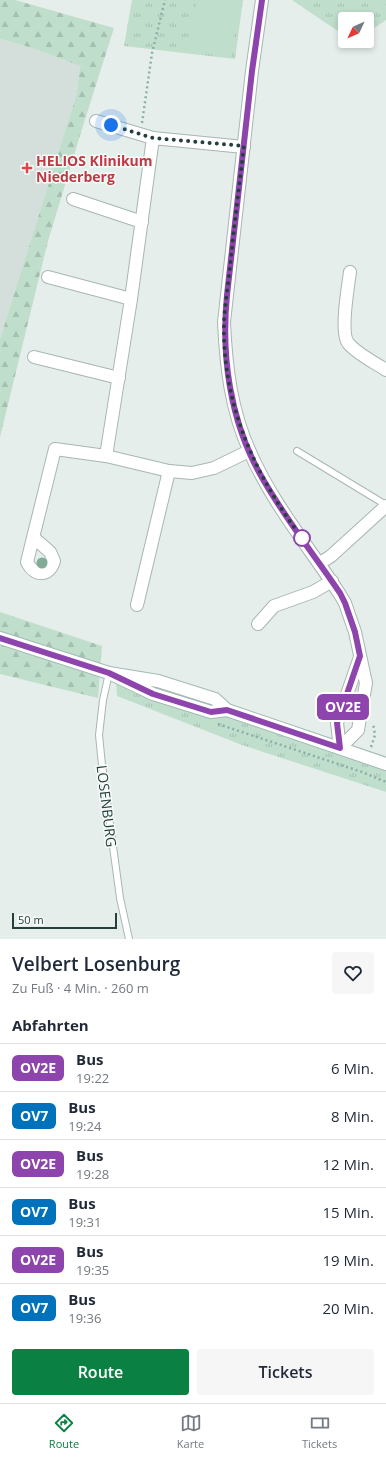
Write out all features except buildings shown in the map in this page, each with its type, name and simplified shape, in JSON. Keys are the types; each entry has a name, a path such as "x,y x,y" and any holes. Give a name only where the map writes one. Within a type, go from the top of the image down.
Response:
{"street":[{"path":"262,0 224,322 225,352 234,406 249,451 274,497 320,563 345,603 355,632 366,683 358,730 340,748"},
{"path":"96,121 153,138 244,146"},
{"path":"106,456 131,299 153,138"},
{"path":"73,199 142,222"},
{"path":"350,272 344,330 348,342 358,352 386,370"},
{"path":"48,277 131,299"},
{"path":"34,357 119,378"},
{"path":"34,538 56,449 106,456 169,470 192,473 214,468 249,451"},
{"path":"138,605 169,470"},
{"path":"320,563 331,556 386,506"},
{"path":"258,624 274,606 313,592 332,581"},
{"path":"0,638 109,673 158,681 215,699 227,710 386,764"},
{"path":"340,748 337,723 360,656"}],"lane":[{"path":"297,451 386,506"},
{"name":"LOSENBURG","path":"109,673 103,700 99,735 120,898 129,939"}],"path":[{"path":"140,134 152,52 165,0"},
{"path":"362,772 386,782"}],"shaded area":[{"name":"HELIOS Klinikum Niederberg","path":"0,39 29,47 80,66 77,93 0,339"}],"green space":[{"path":"0,0 15,0 114,28 48,241 0,437 0,339 77,93 80,66 29,47 0,39"},
{"path":"132,0 243,0 235,59 124,46"},
{"path":"197,0 238,0 231,57 190,51"},
{"path":"292,0 386,0 386,20 374,28 374,12 338,12 338,31"},
{"path":"0,612 102,646 98,698 0,674"},
{"path":"116,680 158,682 386,767 386,792 242,745 117,696"}],"bus line":[{"name":"OV2E","path":"0,638 109,673 153,694 211,712 227,710 340,748 337,723 360,656 355,632 340,593 274,497 249,451 234,406 225,352 224,322 252,71 262,0"}],"place":[{"name":"HELIOS Klinikum Niederberg","path":"27,168"}],"route":[{"path":"111,125 153,138 244,146 224,322 225,352 229,382 234,406 249,451 274,497 302,538"}]}
